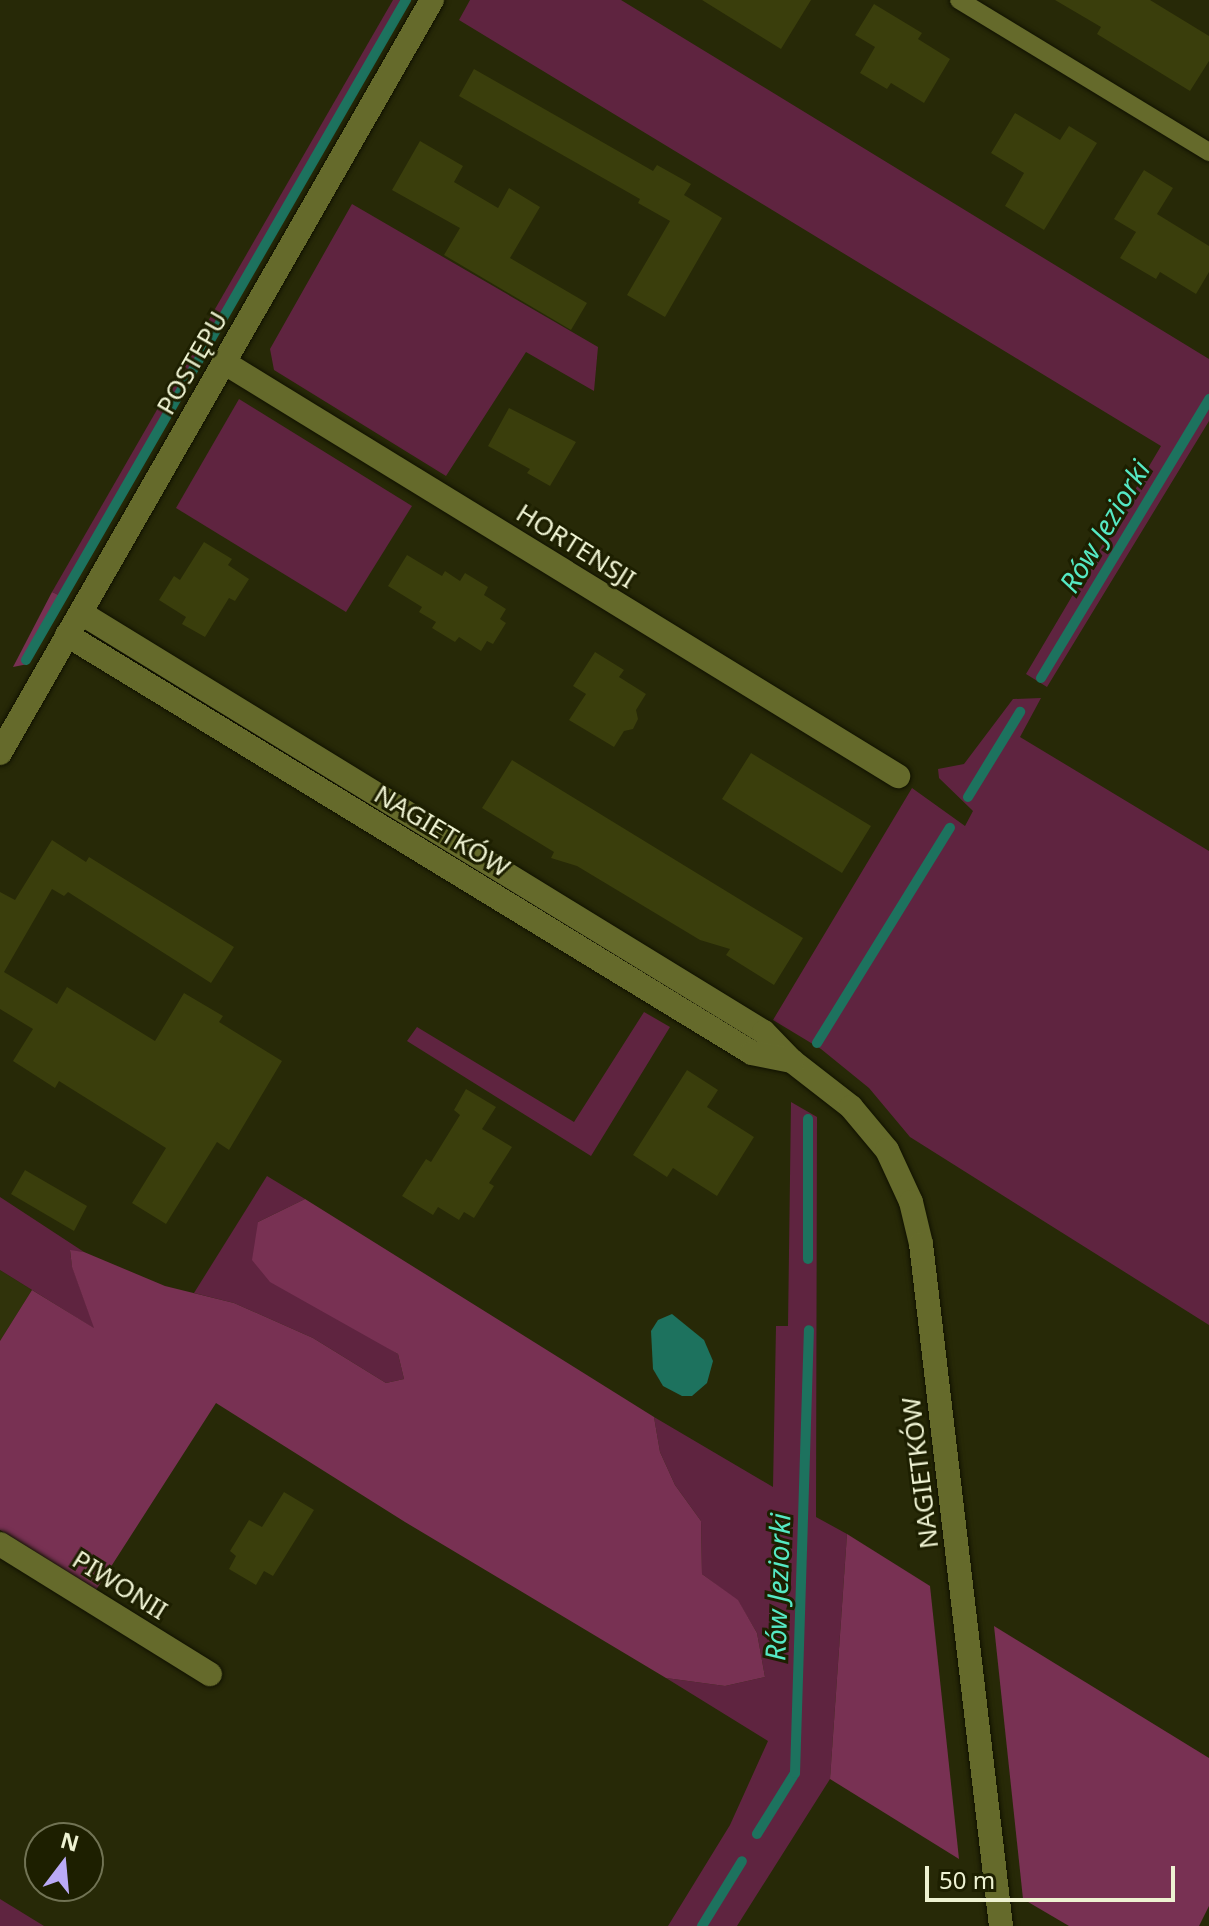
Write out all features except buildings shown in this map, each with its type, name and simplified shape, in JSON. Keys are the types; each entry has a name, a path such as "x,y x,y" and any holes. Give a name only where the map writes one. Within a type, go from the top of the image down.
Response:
{"street":[{"name":"POSTĘPU","path":"3,739 81,613 432,0"},
{"name":"HORTENSJI","path":"225,363 898,776"},
{"name":"NAGIETKÓW","path":"81,613 764,1032 792,1061 851,1107 887,1150 911,1202 921,1244 1001,1926"},
{"name":"NAGIETKÓW","path":"67,635 752,1053 792,1061"},
{"name":"PIWONII","path":"0,1544 210,1674"}],"lane":[{"path":"959,0 1209,152"}],"shaded area":[{"path":"393,0 409,0 65,598 52,592"},
{"path":"470,0 621,0 1209,359 1209,421 1047,687 1026,674 1161,446 459,20"},
{"path":"352,204 598,347 594,391 526,352 446,476 274,370 270,349"},
{"path":"239,399 412,506 346,612 176,508"},
{"path":"52,592 65,598 28,664 13,667"},
{"path":"1041,698 1020,737 1209,851 1209,1325 910,1137 869,1088 821,1049 773,1020 912,788 965,826 973,811 939,778 938,769 964,764 1013,699"},
{"path":"644,1012 670,1027 591,1156 407,1041 417,1027 574,1122"},
{"path":"791,1102 817,1117 816,1517 847,1534 830,1779 737,1926 668,1926 730,1825 768,1741 666,1678 725,1686 765,1677 757,1633 738,1601 702,1574 701,1521 675,1485 660,1452 654,1417 773,1487 776,1326 788,1326"},
{"path":"267,1176 305,1199 258,1222 368,1335 398,1354 404,1379 386,1383 313,1338 234,1303 194,1293"},
{"path":"0,1197 84,1252 70,1251 72,1266 95,1329 0,1270"},
{"path":"305,1199 654,1417 660,1452 675,1485 701,1521 702,1574 738,1600 757,1633 765,1677 725,1686 666,1678 405,1522 216,1403 96,1590 0,1530 0,1341 32,1290 94,1328 72,1267 70,1250 84,1252 165,1286 234,1303 313,1338 386,1383 404,1379 398,1354 270,1282 252,1260 258,1222"},
{"path":"0,1270 32,1290 0,1341"},
{"path":"847,1534 930,1586 959,1859 830,1779"},
{"path":"994,1626 1209,1758 1209,1906 1199,1926 1069,1926 1023,1899"},
{"path":"0,1899 44,1926 0,1926"}],"water":[{"path":"672,1314 704,1340 713,1361 707,1383 692,1396 682,1396 663,1386 653,1369 651,1331 658,1320"}],"waterway":[{"path":"26,660 406,0"},
{"name":"Rów Jeziorki","path":"1041,678 1209,399"},
{"name":"Rów Jeziorki","path":"968,797 1020,712"},
{"name":"Rów Jeziorki","path":"817,1043 950,828"},
{"name":"Rów Jeziorki","path":"808,1119 808,1259"},
{"name":"Rów Jeziorki","path":"757,1834 795,1773 809,1330"},
{"name":"Rów Jeziorki","path":"702,1926 742,1861"}]}
